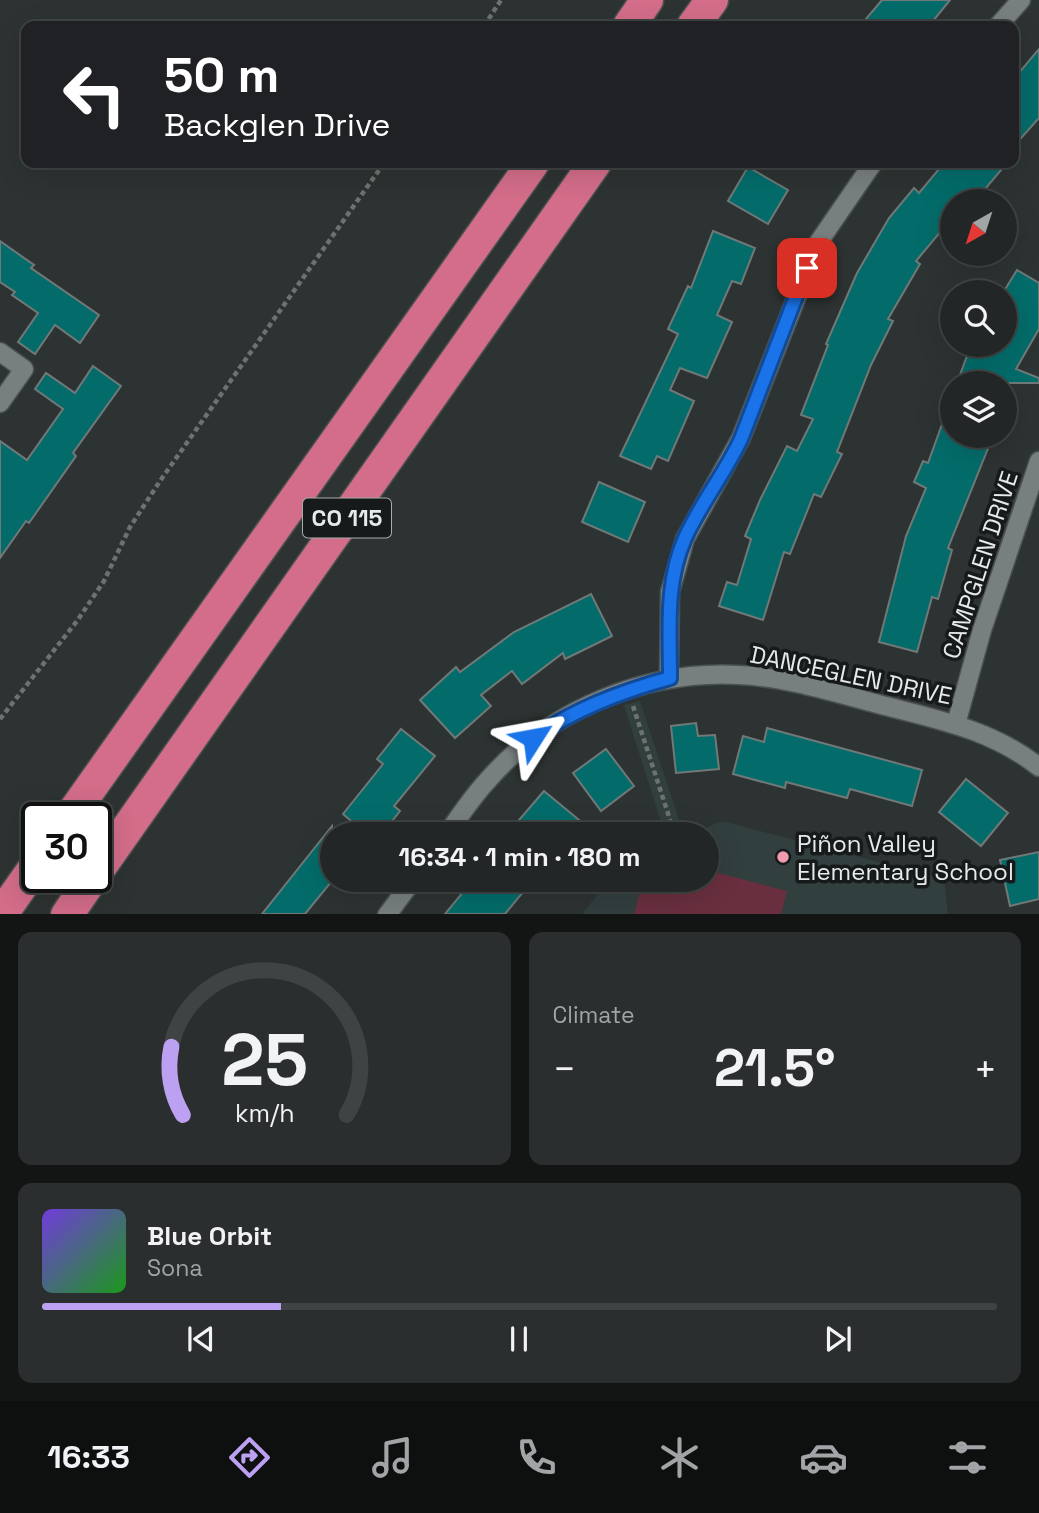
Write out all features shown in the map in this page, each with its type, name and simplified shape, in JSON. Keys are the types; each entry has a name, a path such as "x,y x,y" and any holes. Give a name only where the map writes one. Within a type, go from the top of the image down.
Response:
{"highway":[{"path":"632,21 647,0"},
{"path":"697,21 712,0"},
{"name":"CO 115","path":"81,802 529,168"},
{"name":"CO 115","path":"112,851 591,168"},
{"path":"2,914 21,887"},
{"name":"CO 115","path":"68,914 82,893"}],"street":[{"path":"1002,21 1021,0"},
{"path":"670,678 670,593 685,539 741,439 818,243 870,168"},
{"path":"0,352 24,369 0,403"},
{"name":"CAMPGLEN DRIVE","path":"956,724 982,630 1039,461"},
{"name":"DANCEGLEN DRIVE","path":"456,822 488,780 533,738 559,719 634,688 670,678 725,675 778,679 988,734 1039,767"},
{"path":"388,914 403,892"}],"path":[{"path":"487,21 500,0"},
{"path":"0,719 104,581 130,527 160,481 380,168"},
{"path":"634,688 633,707 671,822"}],"shaded area":[{"path":"640,701 680,822 661,822 624,705"},
{"name":"Piñon Valley Elementary School","path":"722,821 944,879 948,914 583,914 599,892 719,892 719,822"},
{"path":"719,873 787,891 781,914 634,914 640,892 719,892"}],"building":[{"path":"882,0 950,0 933,21 864,21"},
{"path":"1039,49 1039,118 1019,140 1019,73"},
{"path":"747,168 788,190 768,224 728,201"},
{"path":"940,168 1003,168 985,189 940,189 940,232 916,261 920,264 888,319 893,321 871,365 837,452 842,454 821,497 814,494 790,554 784,552 763,620 719,606 727,582 737,585 751,539 745,536 787,446 797,451 813,419 801,415 828,345 826,344 857,273 889,218 914,188 919,193"},
{"path":"713,231 755,248 741,284 732,281 717,315 732,322 707,378 680,368 670,390 694,401 668,461 657,456 651,469 620,456 678,334 668,329 688,286 691,288"},
{"path":"0,241 34,265 31,268 99,315 80,343 55,325 35,354 18,342 38,313 12,295 15,292 0,282"},
{"path":"1017,270 1039,283 1039,329 1016,369 1039,378 1039,383 1017,383 1017,371 961,371 967,357 1017,357 1017,280 1011,280"},
{"path":"93,366 121,386 73,453 76,456 29,523 26,521 0,558 0,441 27,460 63,409 35,389 46,373 75,393"},
{"path":"940,430 940,448 988,448 948,548 952,550 938,599 932,597 917,652 879,642 906,536 926,488 914,482 923,461 928,463"},
{"path":"599,482 645,502 628,542 582,522"},
{"path":"591,594 612,636 565,659 563,653 522,684 512,671 481,695 491,706 455,738 420,700 456,667 460,672 514,632"},
{"path":"696,723 698,736 715,735 719,769 676,773 671,726"},
{"path":"767,728 922,770 912,806 850,789 847,798 786,782 785,788 733,774 743,736 764,742"},
{"path":"401,729 435,756 394,806 400,811 391,822 353,822 343,814 383,764 377,759"},
{"path":"606,749 634,786 601,811 573,773"},
{"path":"966,779 1008,813 981,846 939,812"},
{"path":"544,791 579,820 577,822 517,822"},
{"path":"320,841 320,892 323,892 305,914 262,914"},
{"path":"1039,852 1039,899 1010,906 1000,860"},
{"path":"463,892 523,892 505,914 445,914"}],"place":[{"name":"Piñon Valley Elementary School","path":"783,857"}],"route":[{"path":"533,738 559,719 591,704 670,678 668,622 670,593 677,562 691,527 741,439 807,268"}]}
